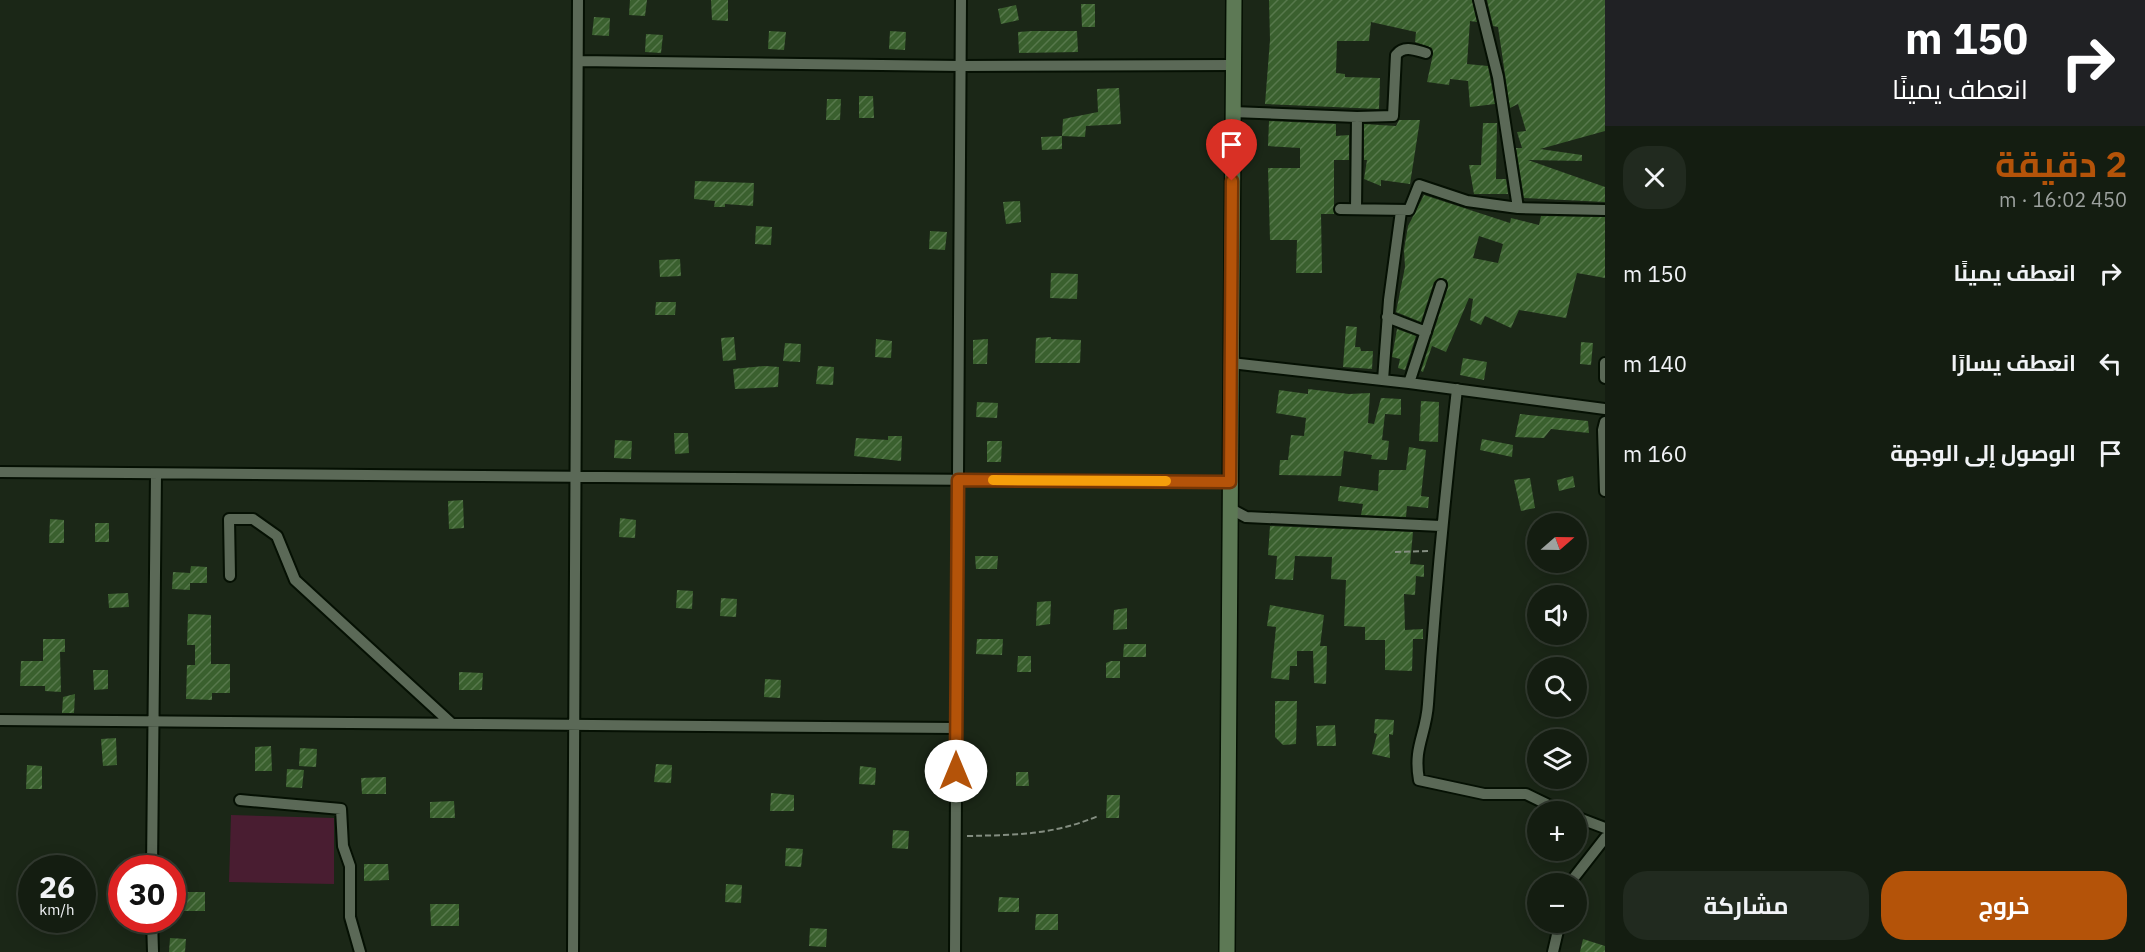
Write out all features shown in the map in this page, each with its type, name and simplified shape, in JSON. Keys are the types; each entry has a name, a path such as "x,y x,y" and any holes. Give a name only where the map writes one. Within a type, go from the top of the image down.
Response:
{"street":[{"path":"573,952 578,0"},
{"path":"955,952 961,0"},
{"path":"1227,952 1234,0"},
{"path":"1479,0 1498,77 1518,208"},
{"path":"1233,112 1357,117 1393,116 1396,55 1408,48 1426,53"},
{"path":"578,61 961,66 1234,65"},
{"path":"1356,209 1357,117"},
{"path":"1340,209 1409,210 1419,185 1467,201 1518,208 1605,210"},
{"path":"1383,380 1387,318 1401,211"},
{"path":"1409,383 1441,285"},
{"path":"1387,318 1426,332"},
{"path":"1231,363 1409,383 1605,409"},
{"path":"1605,363 1605,378"},
{"path":"1457,389 1441,526 1428,712 1415,760 1419,780 1484,794 1526,794 1540,801"},
{"path":"1605,422 1603,430 1605,491"},
{"path":"0,472 1230,482"},
{"path":"152,855 156,474"},
{"path":"1231,509 1246,518 1441,526"},
{"path":"230,576 229,519 253,519 277,536 295,580 452,724"},
{"path":"0,720 956,728"},
{"path":"240,800 341,809 343,846 350,866 350,917 360,952"},
{"path":"1587,821 1605,828"},
{"path":"1578,873 1605,838"},
{"path":"152,933 153,952"},
{"path":"1553,952 1557,933"}],"path":[{"path":"1395,552 1439,551"},
{"path":"956,837 1033,835 1076,825 1098,816"}],"shaded area":[{"path":"231,815 334,818 334,884 229,882"}],"building":[{"path":"630,0 647,0 645,16 629,15"},
{"path":"711,0 728,0 728,21 712,20"},
{"path":"1269,0 1472,0 1477,22 1470,21 1467,64 1488,66 1495,104 1470,107 1468,81 1450,79 1449,85 1427,82 1433,54 1432,48 1415,42 1416,32 1371,22 1369,41 1337,41 1336,73 1345,74 1345,77 1380,78 1379,109 1265,104 1270,40"},
{"path":"1487,0 1605,0 1605,131 1540,149 1582,155 1582,161 1528,160 1605,187 1605,202 1524,198 1516,148 1522,148 1517,132 1526,131 1518,104 1510,108 1498,27 1493,26"},
{"path":"1081,4 1095,4 1095,27 1082,27"},
{"path":"1016,5 1019,20 1001,24 998,9"},
{"path":"594,17 610,18 609,36 592,35"},
{"path":"769,31 786,32 784,50 768,49"},
{"path":"890,31 906,32 905,50 889,49"},
{"path":"1077,31 1078,52 1019,53 1018,32"},
{"path":"646,34 663,35 661,53 645,52"},
{"path":"1119,88 1121,124 1086,126 1085,137 1062,136 1063,119 1098,112 1097,89"},
{"path":"859,96 873,96 874,118 859,118"},
{"path":"827,99 841,99 840,120 826,120"},
{"path":"1399,120 1420,120 1410,184 1381,180 1381,186 1364,179 1367,160 1364,160 1364,124 1396,126"},
{"path":"1269,121 1336,124 1336,136 1349,135 1349,160 1334,160 1334,214 1321,214 1322,273 1296,273 1297,240 1270,240 1268,168 1300,168 1300,148 1268,146"},
{"path":"1483,123 1497,123 1496,179 1506,179 1508,194 1474,194 1469,165 1481,165"},
{"path":"1062,136 1062,149 1042,150 1041,137"},
{"path":"695,181 754,183 753,206 725,204 725,207 714,207 715,201 694,199"},
{"path":"1424,195 1510,223 1511,218 1539,225 1541,216 1605,217 1605,278 1577,273 1566,318 1519,310 1511,328 1485,316 1481,325 1470,320 1473,299 1469,298 1446,352 1432,346 1423,372 1421,371 1448,287 1447,280 1440,278 1434,282 1421,322 1396,312 1405,267 1404,250 1408,226","holes":["1479,236 1503,244 1498,263 1473,258"]},
{"path":"1020,201 1021,222 1006,224 1003,202"},
{"path":"756,226 772,227 771,245 755,244"},
{"path":"930,231 947,232 945,250 929,249"},
{"path":"680,259 681,276 660,277 659,260"},
{"path":"1051,273 1078,274 1077,299 1050,298"},
{"path":"656,302 676,302 675,315 655,315"},
{"path":"1346,326 1357,327 1355,347 1360,347 1361,351 1373,351 1372,369 1343,367"},
{"path":"1397,329 1416,336 1405,370 1398,368 1400,359 1392,357"},
{"path":"734,337 736,360 723,361 721,338"},
{"path":"1051,337 1051,339 1081,340 1080,363 1035,363 1036,338"},
{"path":"876,339 892,341 891,358 875,357"},
{"path":"988,339 987,364 973,364 973,340"},
{"path":"1581,342 1593,343 1591,365 1580,364"},
{"path":"785,343 801,344 800,362 783,361"},
{"path":"1463,358 1487,362 1484,380 1460,375"},
{"path":"818,366 834,367 833,385 816,384"},
{"path":"779,367 778,387 735,389 733,369"},
{"path":"1308,389 1349,394 1370,393 1368,423 1374,424 1381,398 1401,399 1401,415 1385,414 1382,440 1389,441 1387,460 1371,459 1372,455 1344,451 1341,476 1279,475 1280,460 1288,460 1291,435 1304,436 1306,418 1276,413 1279,390 1308,394"},
{"path":"1421,401 1439,402 1438,442 1419,441"},
{"path":"977,402 998,403 997,418 976,417"},
{"path":"1520,414 1588,421 1589,433 1551,429 1544,438 1515,437"},
{"path":"674,433 688,433 689,453 675,454"},
{"path":"888,436 902,436 901,461 854,456 856,438 888,440"},
{"path":"1482,439 1513,445 1512,457 1480,450"},
{"path":"615,440 632,441 631,459 614,458"},
{"path":"987,441 1002,441 1001,462 987,462"},
{"path":"1409,447 1426,450 1421,496 1429,497 1428,508 1407,506 1406,517 1361,515 1363,504 1338,501 1340,486 1378,491 1379,470 1406,470"},
{"path":"1573,476 1575,487 1559,491 1557,480"},
{"path":"1530,478 1535,508 1521,511 1514,480"},
{"path":"463,500 464,528 449,529 448,501"},
{"path":"620,518 636,520 635,538 619,537"},
{"path":"50,519 64,520 64,543 49,543"},
{"path":"95,523 109,523 109,542 95,542"},
{"path":"1270,526 1413,532 1410,564 1424,565 1424,577 1416,576 1415,595 1404,594 1405,630 1423,629 1423,639 1413,639 1412,671 1385,670 1385,640 1365,640 1365,627 1344,626 1346,580 1331,579 1332,557 1295,556 1293,580 1275,579 1277,556 1268,555"},
{"path":"975,556 998,556 997,569 976,569"},
{"path":"191,566 207,567 207,583 190,583 190,590 172,589 173,572 190,573"},
{"path":"677,590 693,591 692,609 676,608"},
{"path":"128,593 129,607 109,608 108,594"},
{"path":"721,598 737,599 736,617 720,616"},
{"path":"1051,601 1050,624 1036,626 1037,602"},
{"path":"1270,605 1324,615 1320,646 1327,646 1326,684 1314,683 1313,651 1297,651 1297,666 1290,666 1289,680 1271,678 1276,627 1267,626"},
{"path":"1127,608 1127,629 1113,630 1114,610"},
{"path":"188,614 211,615 211,664 230,664 230,693 212,693 212,700 186,699 187,665 195,665 195,645 187,645"},
{"path":"43,639 65,639 65,652 60,652 61,692 45,691 45,686 20,686 21,661 43,661"},
{"path":"977,639 1003,639 1002,655 976,654"},
{"path":"1124,644 1146,644 1146,657 1123,657"},
{"path":"1018,656 1031,656 1031,672 1017,672"},
{"path":"1120,661 1120,678 1106,678 1106,663"},
{"path":"93,670 108,670 108,689 94,690"},
{"path":"459,672 483,673 482,690 459,690"},
{"path":"765,679 781,680 780,698 764,697"},
{"path":"75,694 74,713 62,713 63,697"},
{"path":"1275,701 1297,701 1296,744 1283,745 1275,737"},
{"path":"1375,719 1394,720 1393,735 1389,734 1390,758 1372,754 1377,734 1374,733"},
{"path":"1335,725 1336,746 1317,746 1316,726"},
{"path":"116,738 117,765 103,766 101,739"},
{"path":"271,746 272,771 255,771 255,747"},
{"path":"300,748 317,749 316,767 299,766"},
{"path":"656,764 672,765 671,783 654,782"},
{"path":"27,765 42,766 42,789 26,789"},
{"path":"860,766 876,768 875,785 859,784"},
{"path":"287,769 304,770 302,788 286,787"},
{"path":"1016,772 1028,772 1029,786 1016,786"},
{"path":"386,777 386,794 362,794 361,778"},
{"path":"771,793 794,795 794,811 770,811"},
{"path":"1107,795 1120,795 1119,818 1106,818"},
{"path":"454,801 455,818 430,818 430,802"},
{"path":"893,830 909,831 908,849 892,848"},
{"path":"786,848 803,849 801,867 785,866"},
{"path":"364,864 388,864 389,880 364,881"},
{"path":"726,884 742,885 741,903 725,902"},
{"path":"186,892 205,892 205,911 186,911"},
{"path":"999,897 1019,898 1019,912 998,912"},
{"path":"430,904 459,904 459,926 431,926"},
{"path":"1036,914 1058,914 1058,930 1035,930"},
{"path":"810,928 827,929 826,947 809,946"},
{"path":"170,938 186,939 185,952 169,952"},
{"path":"1583,939 1605,946 1605,952 1580,952"}],"slow traffic":[{"path":"993,480 1166,481"}],"route":[{"path":"956,771 958,480 1230,482 1232,181"}]}
